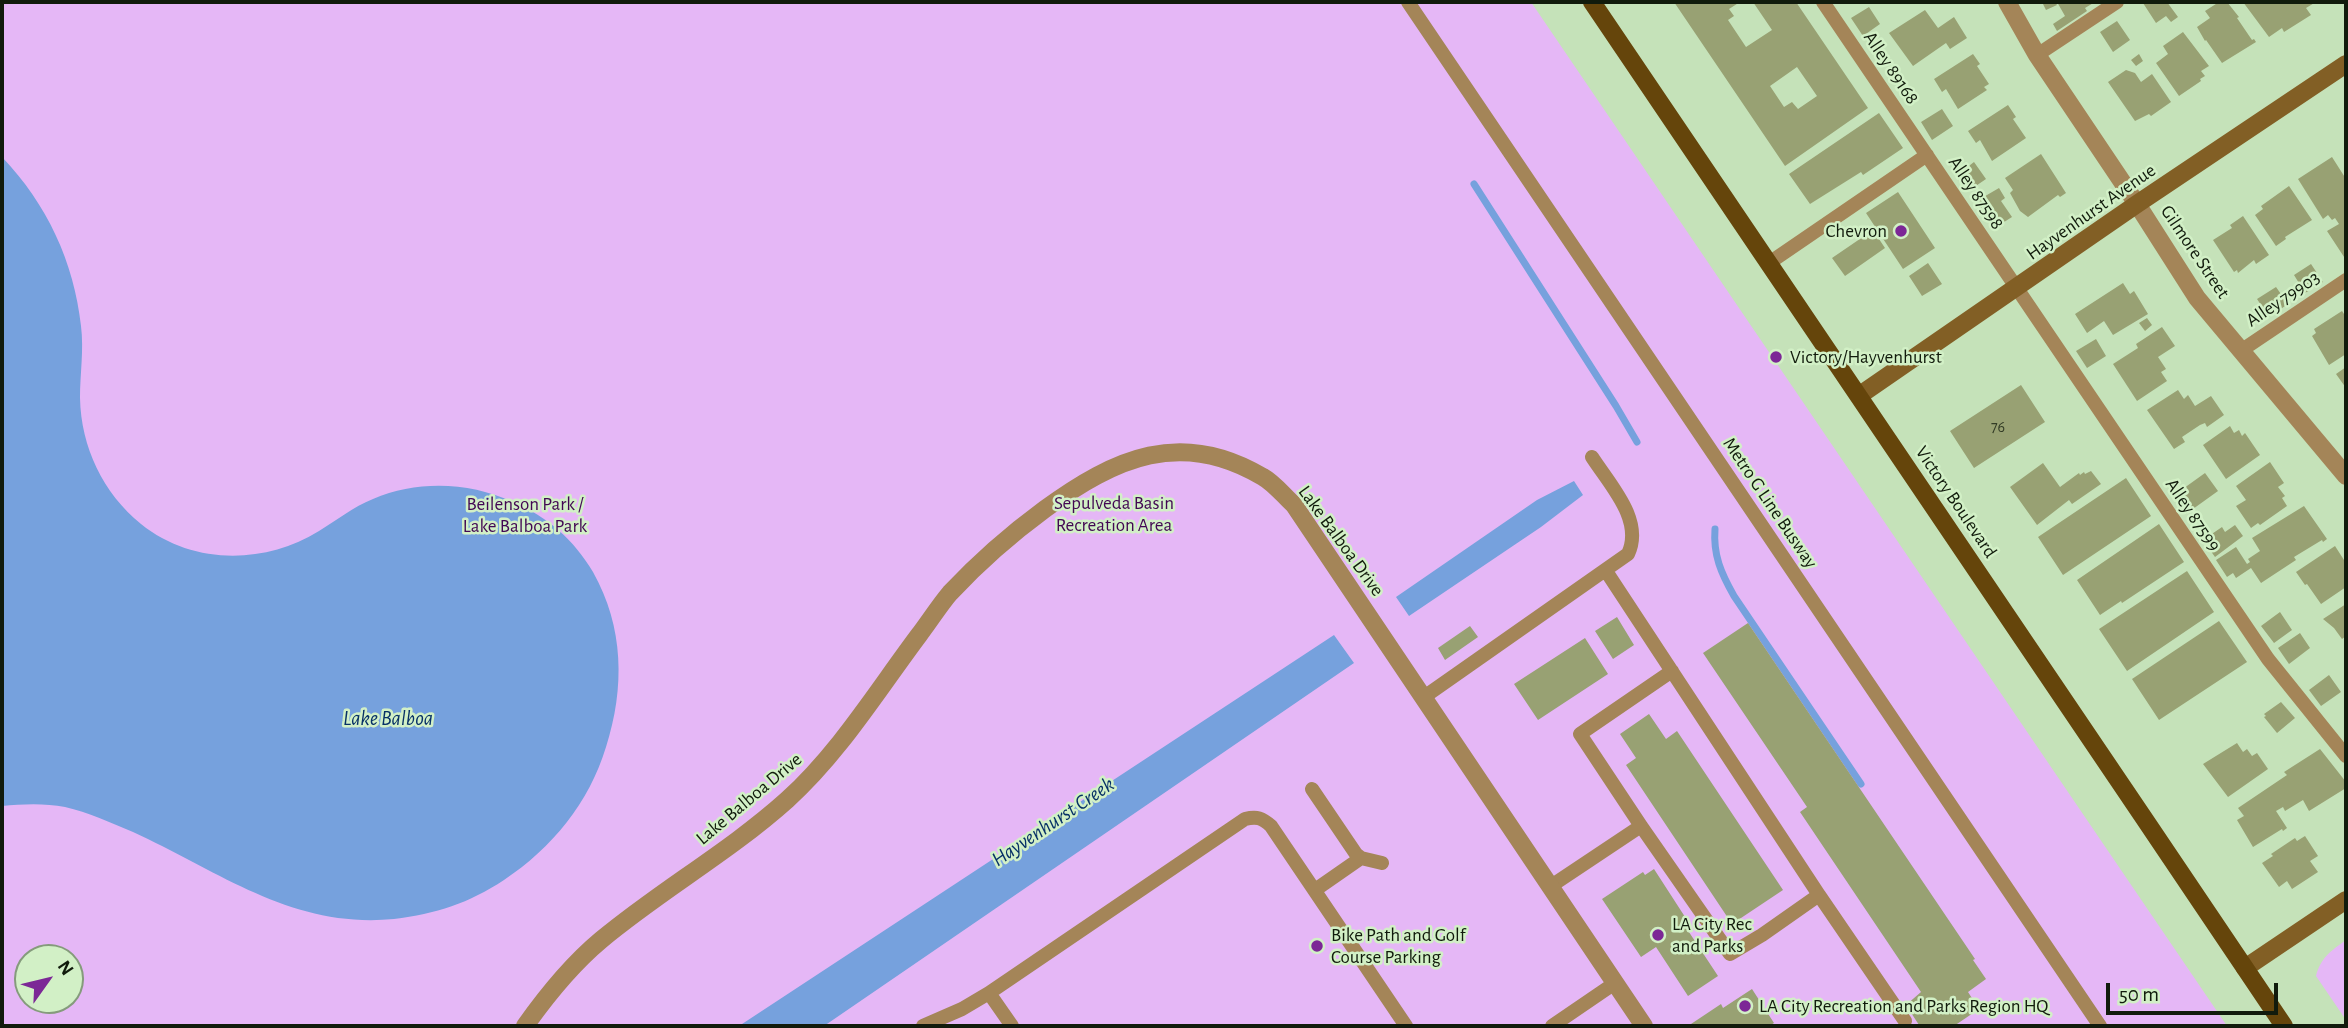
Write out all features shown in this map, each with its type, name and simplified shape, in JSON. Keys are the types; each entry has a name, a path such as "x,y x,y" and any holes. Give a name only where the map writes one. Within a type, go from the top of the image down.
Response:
{"main road":[{"name":"Victory Boulevard","path":"1592,2 2284,1026"},
{"name":"Hayvenhurst Avenue","path":"1860,395 2346,64"},
{"path":"2245,968 2346,900"}],"street":[{"name":"Gilmore Street","path":"2007,2 2037,55 2197,298 2346,476"},
{"name":"Lake Balboa Drive","path":"525,1026 569,970 601,940 758,824 822,765 949,595 983,559 1020,527 1081,482 1137,457 1160,452 1194,453 1234,462 1266,478 1294,505 1644,1026"}],"lane":[{"name":"Metro G Line Busway","path":"1408,2 2100,1026"},
{"name":"Alley 89168","path":"1823,2 1927,155"},
{"path":"2037,55 2117,2"},
{"path":"1769,263 1927,155"},
{"name":"Alley 87598","path":"1927,155 2017,288"},
{"name":"Alley 79903","path":"2242,350 2346,280"},
{"name":"Alley 87599","path":"2017,288 2267,659 2346,757"},
{"path":"1424,697 1628,554 1634,542 1629,515 1592,457"},
{"path":"1606,570 1905,1021"},
{"path":"1672,671 1580,734 1730,954 1819,895"},
{"path":"1312,789 1356,854 1381,863"},
{"path":"923,1026 962,1009 989,993 1245,819 1256,817 1264,819 1271,826 1406,1026"},
{"path":"1550,886 1641,826"},
{"path":"1315,890 1361,858"},
{"path":"1552,1026 1615,984"},
{"path":"989,993 1012,1026"}],"green space":[{"name":"Sepulveda Basin Recreation Area","path":"2,2 1531,2 2227,1026 2,1026"},
{"path":"2346,940 2346,1020 2316,976 2324,959"}],"water":[{"name":"Lake Balboa","path":"2,157 45,214 65,257 81,326 80,398 85,434 105,483 141,524 183,547 228,556 252,555 298,542 359,506 390,493 425,486 461,487 496,495 538,515 569,540 586,560 603,593 616,636 618,680 612,725 599,767 579,805 538,854 504,880 465,901 424,914 394,919 357,920 323,915 258,894 133,832 82,812 50,805 2,806"},
{"path":"1574,481 1583,495 1541,527 1409,616 1396,597 1537,500"},
{"name":"Hayvenhurst Creek","path":"1334,635 1354,663 824,1026 739,1026"}],"building":[{"path":"1674,2 1740,2 1729,9 1734,16 1728,20 1746,47 1772,30 1753,2 1796,2 1868,108 1785,166","holes":["1797,67 1817,96 1798,109 1792,102 1784,107 1770,86"]},
{"path":"2042,2 2055,2 2057,5 2046,10"},
{"path":"2057,2 2095,2 2085,8 2087,11 2057,31 2053,24 2065,16"},
{"path":"2167,2 2178,17 2171,22 2166,16 2156,23 2143,3"},
{"path":"2219,2 2227,2 2256,42 2222,63 2197,27 2210,18 2205,11"},
{"path":"2243,2 2316,2 2306,8 2311,15 2284,32 2282,28 2269,37"},
{"path":"1869,7 1880,24 1863,36 1851,18"},
{"path":"1925,10 1938,28 1954,17 1967,38 1950,49 1946,43 1913,66 1889,33"},
{"path":"2117,21 2130,40 2113,52 2100,32"},
{"path":"2183,32 2209,66 2201,71 2205,76 2201,81 2179,96 2156,63 2168,54 2163,46"},
{"path":"1973,54 1980,64 1977,66 1989,84 1984,87 1987,90 1958,109 1946,89 1942,92 1934,79"},
{"path":"2139,54 2143,61 2136,66 2131,60"},
{"path":"2126,70 2135,73 2141,82 2152,74 2171,102 2151,116 2149,114 2135,121 2108,82"},
{"path":"2008,105 2016,117 2013,119 2026,138 1992,161 1980,140 1976,143 1968,131"},
{"path":"1942,109 1953,126 1932,140 1921,122"},
{"path":"1879,113 1903,148 1863,175 1861,172 1810,204 1789,174"},
{"path":"2041,154 2066,193 2060,197 2058,195 2028,217 2020,211 2010,193 2013,190 2005,178"},
{"path":"2332,157 2346,179 2346,260 2327,231 2339,224 2335,218 2332,220 2328,215 2323,219 2298,179"},
{"path":"1974,162 1986,179 1967,192 1956,176"},
{"path":"2289,186 2312,220 2276,246 2255,215 2263,209 2261,206"},
{"path":"1999,188 2005,198 2001,201 2012,217 1993,229 1975,202"},
{"name":"Chevron","path":"1898,192 1935,248 1903,269 1866,213"},
{"path":"2243,216 2269,255 2256,264 2254,260 2238,273 2237,270 2234,272 2213,240 2232,228 2230,225"},
{"name":"Chevron","path":"1873,230 1885,248 1845,276 1832,258"},
{"name":"Chevron","path":"1928,263 1942,284 1922,296 1909,276"},
{"path":"2311,264 2323,282 2305,293 2294,275"},
{"path":"2123,283 2130,294 2134,291 2148,314 2113,335 2104,321 2087,333 2075,314"},
{"path":"2276,287 2288,304 2269,317 2257,299"},
{"path":"2342,311 2344,314 2346,312 2346,354 2329,365 2312,336 2316,333 2314,329"},
{"path":"2147,318 2152,325 2145,331 2139,323"},
{"path":"2162,327 2175,346 2158,357 2166,369 2161,372 2167,381 2137,401 2113,364 2138,348 2136,344"},
{"path":"2096,339 2106,356 2087,368 2076,351"},
{"path":"2346,367 2346,388 2336,374"},
{"path":"2021,385 2045,422 1974,468 1950,431"},
{"path":"2178,390 2184,399 2188,395 2195,406 2211,396 2224,415 2207,427 2205,423 2200,425 2182,437 2185,442 2174,449 2147,410"},
{"path":"2230,426 2234,433 2239,430 2242,436 2245,433 2260,455 2226,479 2203,445"},
{"path":"2270,462 2284,483 2278,487 2285,496 2282,498 2287,506 2260,525 2258,523 2251,528 2236,506 2246,500 2236,486"},
{"path":"2043,463 2060,487 2079,473 2080,475 2091,471 2101,484 2072,504 2069,500 2037,525 2010,487"},
{"path":"2205,473 2218,491 2186,514 2173,496"},
{"path":"2126,478 2151,516 2063,575 2038,537"},
{"path":"2304,506 2327,539 2294,557 2296,560 2261,583 2251,568 2236,578 2233,573 2227,577 2216,560 2236,547 2247,564 2250,562 2248,559 2260,551 2252,538"},
{"path":"2159,524 2184,562 2100,615 2077,580"},
{"path":"2235,525 2243,536 2215,557 2203,540 2222,527 2225,532"},
{"path":"2335,546 2344,560 2346,558 2346,587 2321,604 2296,572"},
{"path":"2187,571 2214,612 2127,671 2099,629"},
{"path":"2346,604 2346,636 2342,639 2323,619"},
{"path":"2280,612 2292,630 2274,643 2261,626"},
{"path":"1617,617 1634,645 1613,659 1595,631"},
{"path":"2219,621 2247,662 2159,720 2132,679"},
{"path":"1748,623 1986,979 1968,992 1979,1009 1954,1026 1917,1026 1919,1025 1906,1005 1921,992 1800,812 1807,807 1703,653"},
{"path":"1470,626 1478,637 1445,660 1438,648"},
{"path":"2300,633 2310,648 2289,664 2278,648"},
{"path":"1585,638 1608,674 1538,720 1514,684"},
{"path":"2329,675 2341,692 2321,706 2309,690"},
{"path":"2281,702 2295,718 2277,733 2264,714"},
{"path":"1649,714 1666,739 1677,731 1783,890 1732,924 1626,765 1636,758 1620,734"},
{"path":"2237,743 2243,752 2247,749 2252,756 2257,753 2268,769 2228,797 2203,764"},
{"path":"2320,749 2346,782 2346,788 2309,811 2303,800 2285,811 2283,807 2276,811 2287,828 2253,847 2237,820 2244,816 2238,808 2287,775 2284,772"},
{"path":"2305,836 2318,856 2310,861 2318,872 2292,889 2287,881 2279,887 2262,863 2295,838 2297,841"},
{"name":"LA City Rec and Parks","path":"1654,869 1687,920 1683,923 1718,976 1688,996 1656,947 1641,957 1602,899 1643,872 1645,875"},
{"name":"LA City Recreation and Parks Region HQ","path":"1752,989 1774,1023 1769,1026 1688,1026 1721,1004 1723,1008"}],"waterway":[{"path":"1474,184 1637,442"},
{"path":"1715,529 1719,564 1734,596 1861,784"}],"place":[{"name":"Chevron","path":"1901,231"},
{"name":"Victory/Hayvenhurst","path":"1776,357"},
{"name":"LA City Rec and Parks","path":"1658,935"},
{"name":"Bike Path and Golf Course Parking","path":"1317,946"},
{"name":"LA City Recreation and Parks Region HQ","path":"1745,1006"}],"park label":[{"name":"Beilenson Park / Lake Balboa Park","path":"525,515"}]}
